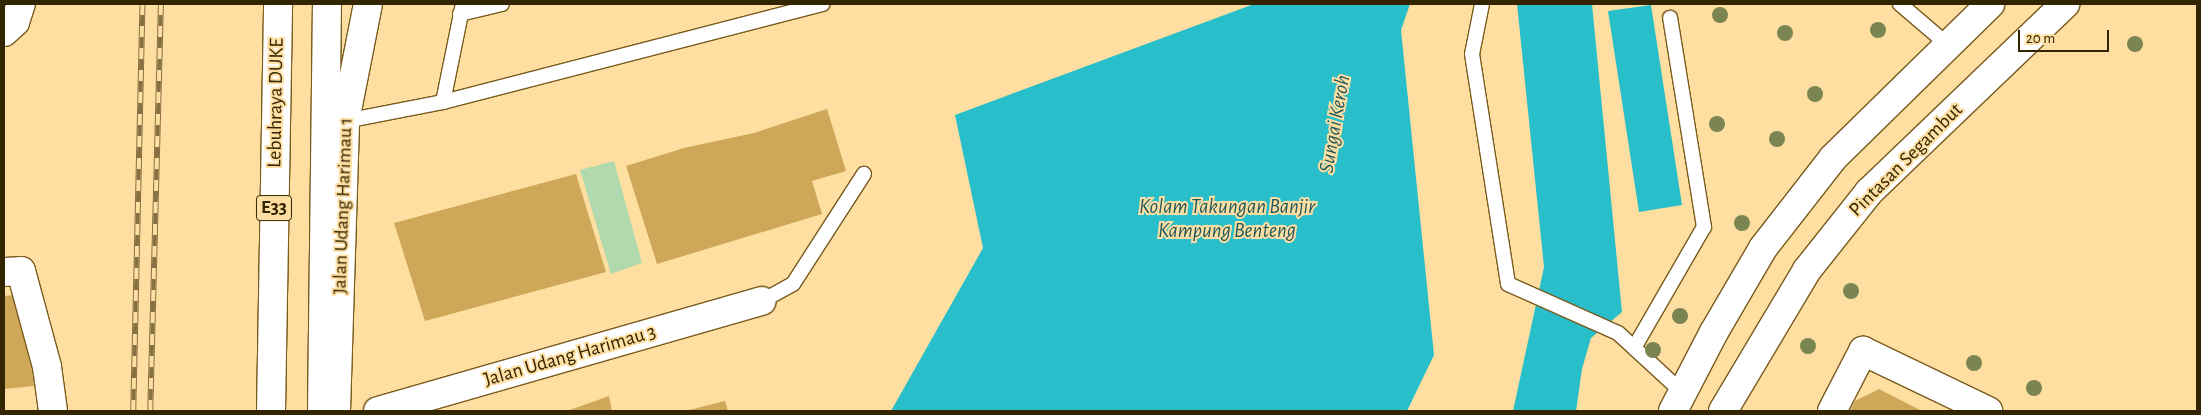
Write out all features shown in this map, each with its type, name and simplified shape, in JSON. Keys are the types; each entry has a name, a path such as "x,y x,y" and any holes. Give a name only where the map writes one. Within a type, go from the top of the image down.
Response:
{"main road":[{"path":"4,32 15,22 21,4"},
{"name":"Lebuhraya DUKE","path":"271,411 278,4"},
{"path":"322,411 327,4"},
{"name":"Jalan Udang Harimau 1","path":"336,411 345,121 368,4"},
{"path":"1678,402 1714,332 1763,248 1833,158 1990,4"},
{"name":"Pintasan Segambut","path":"1723,411 1807,270 1869,192 2065,4"},
{"path":"4,272 21,271 47,367 53,411"},
{"name":"Jalan Udang Harimau 3","path":"378,411 762,301"},
{"path":"1832,411 1863,351 1988,411"}],"lane":[{"path":"443,102 461,9 502,4"},
{"path":"345,121 443,102 823,4"},
{"path":"1482,4 1472,54 1508,284 1618,333 1634,348 1678,402"},
{"path":"1900,4 1948,45"},
{"path":"1634,348 1704,227 1670,18"},
{"path":"762,301 793,284 864,174"}],"green space":[{"path":"614,161 642,263 611,274 580,170"}],"water":[{"name":"Kolam Takungan Banjir Kampung Benteng","path":"1254,4 1410,4 1401,30 1434,355 1407,411 891,411 983,248 955,115"},
{"path":"1517,4 1592,4 1622,312 1591,338 1582,369 1576,411 1513,411 1544,267"},
{"path":"1651,5 1682,205 1639,212 1608,11"}],"building":[{"path":"827,109 846,171 812,181 822,214 657,264 626,166 684,148 754,133"},
{"path":"576,174 606,272 425,321 394,223"},
{"path":"23,294 34,386 4,389 4,296"},
{"path":"1879,389 1922,411 1850,411 1855,401"},
{"path":"609,396 612,411 567,411"},
{"path":"725,401 728,411 685,411"}],"railway":[{"path":"133,411 142,4"},
{"path":"150,411 161,4"}],"water label":[{"name":"Sungai Keroh","path":"1335,124"}]}
